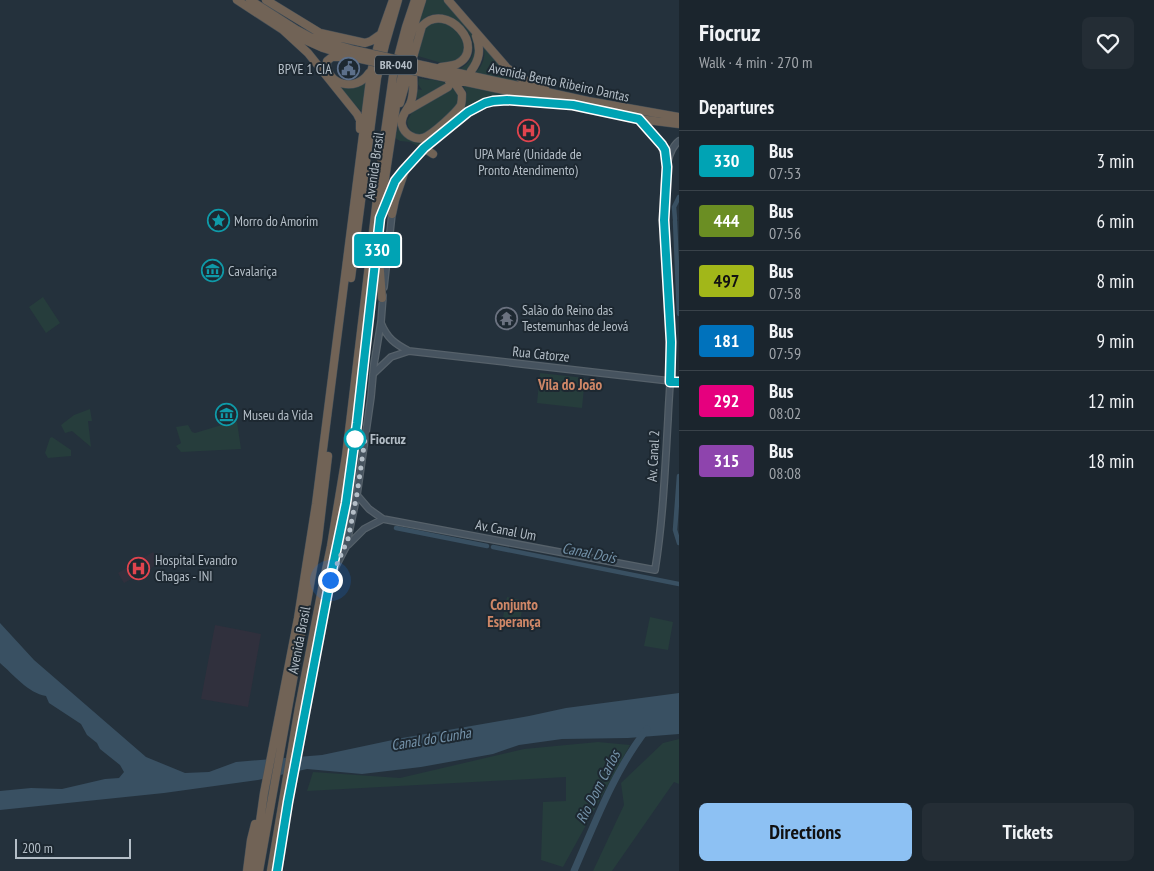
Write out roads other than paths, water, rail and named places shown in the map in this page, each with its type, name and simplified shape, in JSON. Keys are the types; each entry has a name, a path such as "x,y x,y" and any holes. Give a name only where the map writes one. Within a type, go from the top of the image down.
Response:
{"highway":[{"path":"237,0 283,30 308,52 357,114 360,120 360,163"},
{"path":"250,0 297,30 353,54"},
{"path":"265,0 274,9 323,42"},
{"path":"265,0 330,36 365,43 381,34"},
{"name":"Avenida Brasil","path":"278,741 316,504 371,72 381,34 393,0"},
{"name":"Avenida Brasil","path":"253,871 318,540 342,334 368,144 380,64 398,0"},
{"name":"Avenida Brasil","path":"296,744 322,584 331,546 346,456 393,76 415,0"},
{"name":"Avenida Brasil","path":"271,871 346,503 380,218 398,93 410,38 422,0"},
{"path":"448,0 507,68 522,79 588,101"},
{"path":"283,30 323,48 353,54 427,70 457,64 467,53 468,41 464,31 452,19 439,15 426,21 416,42 414,57 412,97 402,121 402,126 406,132 413,137 422,138 443,124 458,109 462,94 460,89 446,79"},
{"path":"368,144 368,126 375,68 385,22"},
{"path":"471,71 478,60 480,50 474,32"},
{"path":"353,54 329,58 327,66 336,80 344,85 354,85 363,81 371,72"},
{"path":"392,135 414,57"},
{"name":"Avenida Bento Ribeiro Dantas","path":"427,70 679,117"},
{"name":"Avenida Bento Ribeiro Dantas","path":"427,70 446,79 639,119 679,124"},
{"path":"406,111 448,87"},
{"path":"380,218 395,181 410,161 468,112 485,103 507,100 573,105"},
{"path":"424,148 433,154"},
{"path":"392,214 402,177 410,161"},
{"path":"378,241 382,298"},
{"path":"346,456 357,423"},
{"path":"247,871 250,842 268,790"},
{"name":"Avenida Brasil","path":"259,871 268,790"},
{"name":"Avenida Brasil","path":"277,871 286,796"}],"street":[{"path":"639,119 658,139 665,150 667,167"},
{"path":"675,382 670,365 664,197 671,150 679,140"},
{"path":"330,580 346,546 357,494 381,322 392,214"},
{"name":"Rua Catorze","path":"381,322 389,338 409,351 675,382"},
{"path":"373,374 391,357 409,351"},
{"name":"Av. Canal 2","path":"655,570 663,509 668,404 675,382"},
{"path":"346,546 364,529 383,519 369,509 357,494"},
{"name":"Av. Canal Um","path":"383,519 412,526 655,570"}],"water":[{"name":"Canal do Cunha","path":"0,623 34,660 146,757 185,773 209,772 236,762 322,755 402,738 566,708 679,693 679,734 628,738 562,739 519,745 493,754 421,767 362,774 307,769 258,780 164,793 0,810 0,791 31,788 62,789 105,779 119,778 124,772 120,765 100,749 97,743 87,735 81,724 49,703 46,696 27,687 0,663"}],"waterway":[{"path":"675,219 674,207 679,197"},
{"path":"675,221 679,314"},
{"path":"679,476 675,530 679,543"},
{"name":"Canal Dois","path":"396,528 487,546"},
{"name":"Canal Dois","path":"493,547 679,584"},
{"name":"Rio Dom Carlos","path":"574,871 615,780 635,745 647,729"}],"place":[{"name":"BPVE 1 CIA","path":"348,69"},
{"name":"UPA Maré (Unidade de Pronto Atendimento)","path":"528,131"},
{"name":"Morro do Amorim","path":"218,221"},
{"name":"Cavalariça","path":"212,271"},
{"name":"Salão do Reino das Testemunhas de Jeová","path":"506,318"},
{"name":"Museu da Vida","path":"227,415"},
{"name":"Fiocruz","path":"355,439"},
{"name":"Hospital Evandro Chagas - INI","path":"139,568"}],"district":[{"name":"Vila do João","path":"570,385"},
{"name":"Conjunto Esperança","path":"514,614"}]}
